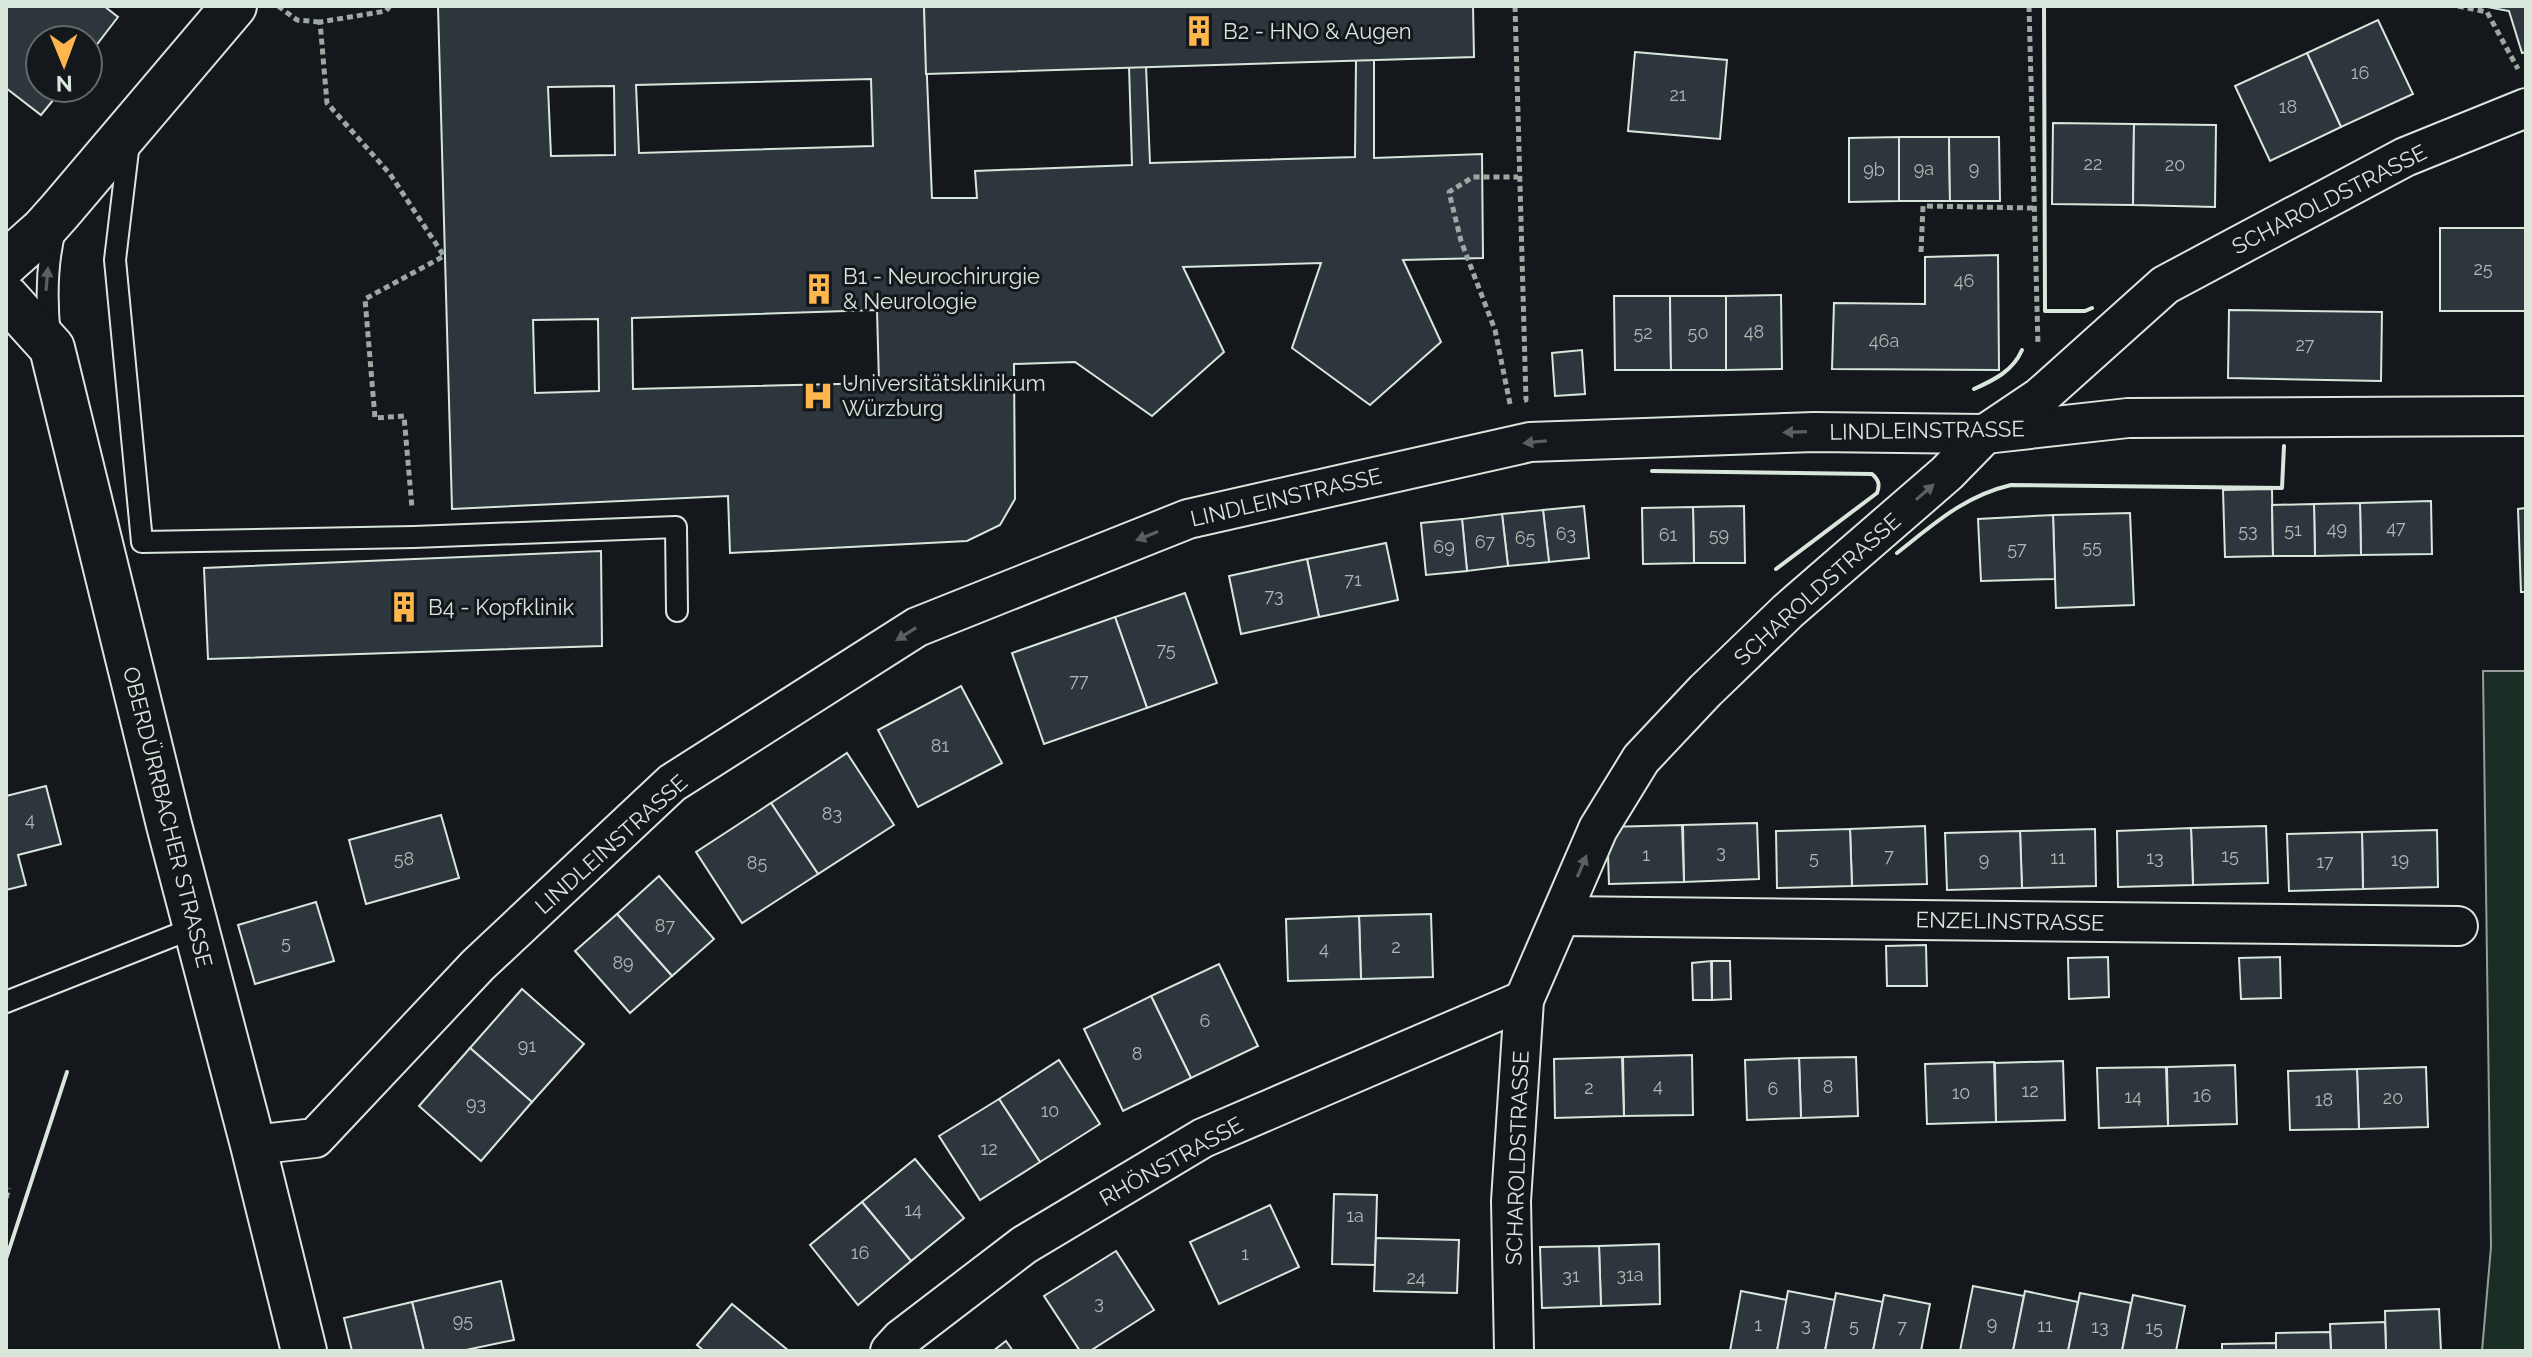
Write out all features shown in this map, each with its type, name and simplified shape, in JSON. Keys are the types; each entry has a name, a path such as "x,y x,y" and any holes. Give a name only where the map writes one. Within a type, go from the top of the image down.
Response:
{"street":[{"path":"6,263 60,211 234,6"},
{"name":"SCHAROLDSTRASSE","path":"1514,1351 1511,1201 1524,1000 1598,829 1641,759 1705,691 1788,611 1947,473 1985,434 2040,397 2165,285 2405,157 2526,108"},
{"name":"OBERDÜRRBACHER STRASSE","path":"6,297 52,348 304,1351"},
{"name":"LINDLEINSTRASSE","path":"253,1145 315,1138 478,965 672,783 917,627 1188,519 1509,445 1584,438 1814,432 1985,434 2128,418 2526,416"},
{"name":"ENZELINSTRASSE","path":"1561,916 2458,926"},
{"name":"RHÖNSTRASSE","path":"890,1351 901,1339 1024,1245 1203,1138 1524,1000"}],"lane":[{"path":"130,130 115,260 142,542"},
{"path":"52,348 46,299 50,251 60,211"},
{"path":"100,545 676,527 677,611"},
{"path":"6,1002 196,927"}],"path":[{"path":"278,6 297,20 320,22 386,11 390,6"},
{"path":"1515,6 1526,400 1509,403 1495,330 1461,241 1449,192 1473,177 1518,177"},
{"path":"2029,6 2040,397"},
{"path":"2459,6 2487,12 2519,70"},
{"path":"320,22 327,103 390,174 444,256 365,299 375,418 404,416 414,537"},
{"path":"1921,252 1923,206 2033,208"},
{"path":"6,1198 9,1188"}],"green space":[{"path":"2483,671 2526,671 2526,1351 2482,1351 2491,1247"}],"building":[{"path":"6,6 104,6 118,17 104,35 104,24 24,24 24,102 6,88"},
{"name":"B1 - Neurochirurgie & Neurologie","path":"438,6 924,6 932,198 977,198 975,171 1132,165 1129,66 1146,66 1150,163 1355,157 1356,60 1374,59 1374,158 1482,154 1483,258 1403,260 1441,342 1370,405 1292,348 1321,263 1183,267 1224,352 1152,416 1075,362 1014,364 1015,499 1000,525 967,541 730,553 728,496 452,509","holes":["871,79 873,146 639,153 636,85","614,86 615,155 551,156 548,87","877,310 879,383 633,389 632,318","598,319 599,391 535,393 533,320"]},
{"name":"B2 - HNO & Augen","path":"924,6 1473,6 1474,57 926,74"},
{"path":"2482,6 2526,6 2526,52 2522,53 2509,11"},
{"path":"2378,20 2413,94 2341,127 2307,53"},
{"path":"1635,52 1727,60 1720,139 1628,131"},
{"path":"2307,53 2341,127 2270,161 2235,86"},
{"path":"27,104 50,104 41,115"},
{"path":"2053,123 2134,124 2133,205 2052,204"},
{"path":"2134,124 2216,125 2215,207 2133,205"},
{"path":"1899,137 1899,201 1849,202 1849,138"},
{"path":"1899,137 1949,137 1950,201 1899,201"},
{"path":"1949,137 1999,137 2000,201 1950,201"},
{"path":"2440,228 2526,228 2526,311 2440,311"},
{"path":"1998,255 1999,370 1832,369 1834,303 1925,304 1925,257"},
{"path":"1781,295 1782,369 1726,370 1726,296"},
{"path":"1614,296 1670,296 1671,370 1615,370"},
{"path":"1670,296 1726,296 1726,370 1671,370"},
{"path":"2229,310 2382,312 2381,381 2228,378"},
{"path":"1582,350 1585,394 1555,396 1552,353"},
{"path":"2272,489 2273,556 2225,557 2223,490"},
{"path":"2431,501 2432,554 2361,555 2360,503"},
{"path":"2360,503 2361,555 2315,556 2314,504"},
{"path":"2314,504 2315,556 2273,556 2272,505"},
{"path":"1584,506 1589,558 1549,562 1543,510"},
{"path":"1744,506 1745,563 1694,563 1693,507"},
{"path":"1693,507 1694,563 1643,564 1642,508"},
{"path":"2526,508 2526,592 2521,592 2518,509"},
{"path":"1543,510 1549,562 1508,566 1502,514"},
{"path":"2130,513 2134,605 2056,608 2053,515"},
{"path":"1502,514 1508,566 1467,571 1462,519"},
{"path":"2053,515 2055,579 1981,581 1978,519"},
{"path":"1462,519 1467,571 1426,575 1421,523"},
{"path":"1386,543 1398,600 1319,617 1307,559"},
{"name":"B4 - Kopfklinik","path":"601,551 602,646 208,659 204,568"},
{"path":"1307,559 1319,617 1241,634 1229,576"},
{"path":"1185,593 1217,683 1147,708 1115,617"},
{"path":"1115,617 1147,708 1044,744 1012,653"},
{"path":"961,686 1002,763 918,807 878,730"},
{"path":"847,753 894,825 818,874 771,803"},
{"path":"46,786 61,844 18,855 26,885 6,890 6,796"},
{"path":"771,803 818,874 742,923 696,852"},
{"path":"441,815 459,878 366,904 349,840"},
{"path":"1757,823 1759,879 1684,882 1683,825"},
{"path":"1682,825 1684,882 1609,884 1607,827"},
{"path":"1925,826 1927,884 1852,886 1850,829"},
{"path":"2266,826 2268,883 2193,885 2191,828"},
{"path":"2191,828 2193,885 2118,887 2117,831"},
{"path":"1850,829 1852,886 1777,888 1776,831"},
{"path":"2095,829 2096,886 2022,888 2020,831"},
{"path":"2437,830 2438,887 2363,889 2362,832"},
{"path":"2020,831 2022,888 1947,890 1945,833"},
{"path":"2362,832 2363,889 2289,891 2287,834"},
{"path":"659,876 714,939 672,976 617,914"},
{"path":"316,902 334,961 255,984 238,925"},
{"path":"617,914 672,976 630,1013 575,951"},
{"path":"1431,914 1433,977 1361,979 1359,916"},
{"path":"1359,916 1361,979 1288,981 1286,919"},
{"path":"1926,945 1927,986 1887,986 1886,946"},
{"path":"2108,957 2109,997 2069,999 2068,958"},
{"path":"2280,957 2281,998 2241,999 2239,958"},
{"path":"1711,961 1712,1000 1693,1000 1692,963"},
{"path":"1712,961 1730,961 1731,999 1712,1000"},
{"path":"1219,964 1258,1046 1191,1078 1151,996"},
{"path":"522,989 584,1044 532,1102 470,1048"},
{"path":"1151,996 1191,1078 1123,1111 1084,1029"},
{"path":"470,1048 532,1102 481,1161 419,1106"},
{"path":"1692,1055 1693,1115 1624,1116 1623,1057"},
{"path":"1622,1057 1624,1116 1555,1118 1554,1059"},
{"path":"1856,1057 1858,1116 1801,1118 1799,1058"},
{"path":"1799,1058 1801,1118 1747,1120 1745,1060"},
{"path":"1059,1060 1100,1124 1040,1162 999,1099"},
{"path":"2063,1061 2065,1120 1996,1122 1995,1063"},
{"path":"1994,1062 1996,1122 1927,1124 1925,1064"},
{"path":"2235,1065 2237,1124 2168,1126 2167,1067"},
{"path":"2166,1067 2168,1126 2099,1128 2097,1068"},
{"path":"2426,1067 2428,1127 2359,1129 2357,1069"},
{"path":"2357,1069 2359,1129 2290,1130 2288,1071"},
{"path":"999,1099 1040,1162 980,1200 939,1136"},
{"path":"915,1159 964,1218 911,1261 862,1202"},
{"path":"1334,1194 1377,1195 1375,1265 1332,1264"},
{"path":"862,1202 911,1261 858,1305 810,1245"},
{"path":"1270,1205 1299,1267 1219,1304 1190,1242"},
{"path":"1376,1238 1459,1240 1457,1293 1374,1291"},
{"path":"1659,1244 1660,1304 1601,1306 1599,1246"},
{"path":"1599,1246 1601,1306 1542,1308 1540,1247"},
{"path":"1116,1251 1154,1310 1090,1351 1080,1351 1044,1296"},
{"path":"501,1281 514,1340 461,1351 424,1351 412,1302"},
{"path":"1973,1286 2024,1296 2013,1351 1960,1351"},
{"path":"1741,1291 1787,1300 1777,1351 1730,1351"},
{"path":"1788,1291 1835,1300 1825,1351 1777,1351"},
{"path":"2025,1291 2078,1302 2068,1351 2013,1351"},
{"path":"1836,1293 1883,1302 1873,1351 1825,1351"},
{"path":"2080,1293 2131,1303 2122,1351 2068,1351"},
{"path":"1884,1295 1930,1304 1921,1351 1873,1351"},
{"path":"2133,1295 2185,1306 2176,1351 2122,1351"},
{"path":"412,1302 424,1351 352,1351 344,1318"},
{"path":"732,1304 789,1351 704,1351 697,1345"},
{"path":"2439,1309 2441,1351 2386,1351 2385,1311"},
{"path":"2385,1322 2386,1351 2331,1351 2330,1324"},
{"path":"2330,1332 2331,1351 2276,1351 2276,1333"},
{"path":"1006,1341 1013,1351 993,1351"},
{"path":"2276,1343 2276,1351 2222,1351 2222,1344"}],"wall":[{"path":"2044,6 2045,311 2085,311 2092,308"},
{"path":"1974,389 2008,369 2022,350"},
{"path":"1897,553 1964,504 2011,485 2282,488 2284,446"},
{"path":"1652,471 1874,476 1878,483 1877,493 1776,569"},
{"path":"6,1259 67,1072"}],"place":[{"name":"B2 - HNO & Augen","path":"1199,31"},
{"name":"B1 - Neurochirurgie & Neurologie","path":"819,289"},
{"name":"Universitätsklinikum Würzburg","path":"818,396"},
{"name":"B4 - Kopfklinik","path":"404,607"}]}
